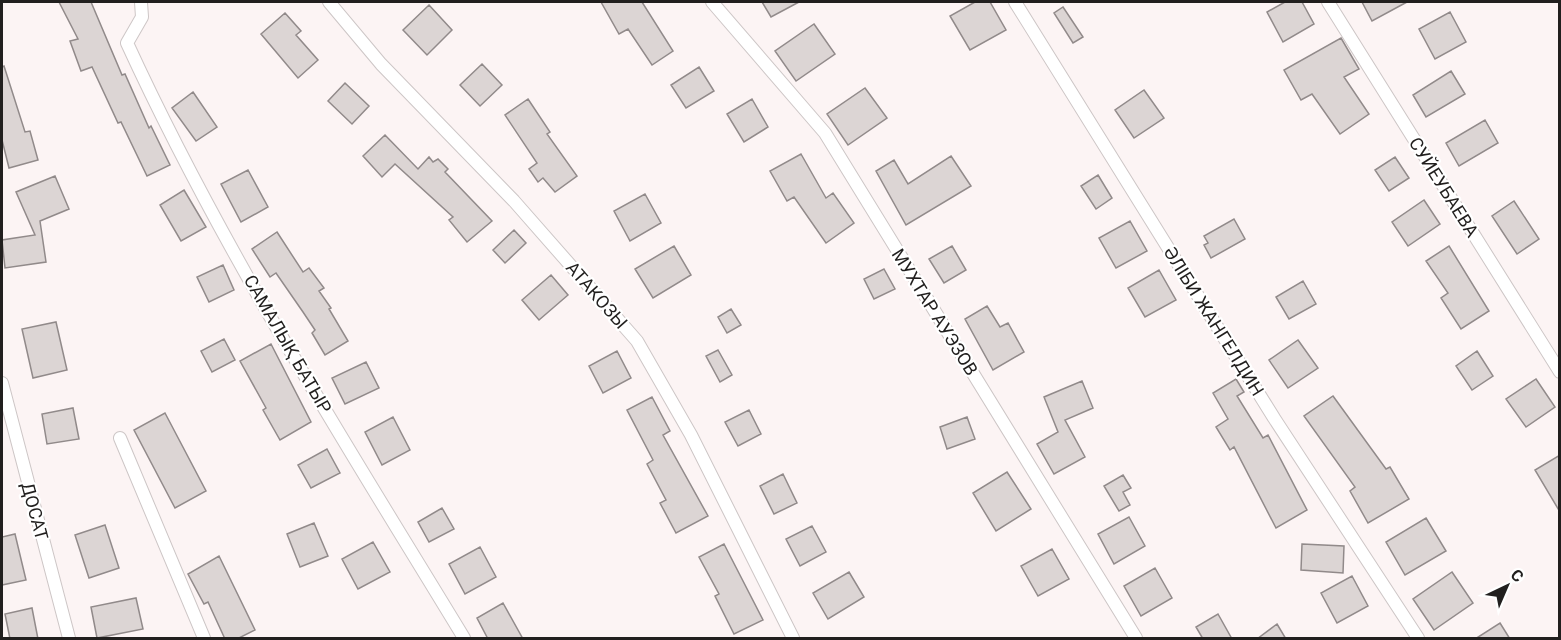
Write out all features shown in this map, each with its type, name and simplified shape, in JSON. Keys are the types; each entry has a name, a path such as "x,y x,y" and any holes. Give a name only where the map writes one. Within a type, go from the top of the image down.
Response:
{"street":[{"name":"САМАЛЫҚ БАТЫР","path":"141,2 142,17 127,43 156,107 287,346 464,639"},
{"name":"АТАКОЗЫ","path":"329,2 381,64 514,201 637,341 691,435 793,639"},
{"name":"МУХТАР АУЭЗОВ","path":"712,2 825,133 1136,639"},
{"name":"ӘЛІБИ ЖАНГЕЛДИН","path":"1015,2 1274,418 1418,639"},
{"name":"СУЙЕУБАЕВА","path":"1328,2 1560,372"},
{"name":"ДОСАТ","path":"2,383 69,639"},
{"path":"120,438 204,639"}],"building":[{"path":"59,2 91,2 122,75 125,74 149,128 151,126 170,165 147,176 121,122 118,123 92,67 81,71 70,41 78,39"},
{"path":"601,2 642,2 673,51 652,65 628,29 619,34"},
{"path":"762,2 799,2 771,17"},
{"path":"975,2 990,2 1006,30 970,50 950,16"},
{"path":"1285,2 1302,2 1314,24 1283,42 1267,12"},
{"path":"1362,2 1407,2 1372,21"},
{"path":"429,5 452,30 427,55 403,30"},
{"path":"1063,7 1083,37 1073,43 1054,13"},
{"path":"1450,12 1466,42 1435,59 1419,29"},
{"path":"285,13 301,31 296,35 318,60 298,78 261,34"},
{"path":"814,24 835,54 796,81 775,51"},
{"path":"1341,38 1359,69 1344,77 1369,114 1340,134 1312,94 1301,100 1284,70"},
{"path":"482,64 502,85 480,106 460,85"},
{"path":"4,66 25,132 30,131 38,160 9,168 2,140 2,67"},
{"path":"699,67 714,91 686,108 671,85"},
{"path":"1451,71 1465,94 1426,117 1413,95"},
{"path":"345,83 369,106 352,124 328,101"},
{"path":"865,88 887,118 848,145 827,114"},
{"path":"1144,90 1164,118 1134,138 1115,110"},
{"path":"193,92 217,127 196,141 172,108"},
{"path":"528,99 550,132 547,134 577,176 555,192 543,178 538,182 529,169 537,163 505,115"},
{"path":"752,99 768,127 744,142 727,114"},
{"path":"1485,120 1498,143 1459,166 1446,143"},
{"path":"385,135 418,169 429,157 433,162 438,159 448,169 445,172 492,221 467,242 449,220 453,217 395,164 382,177 363,156"},
{"path":"801,154 826,198 833,193 854,223 826,243 794,197 787,201 770,171"},
{"path":"951,156 971,186 906,225 876,171 894,160 908,184"},
{"path":"1395,157 1409,178 1389,191 1375,170"},
{"path":"248,170 268,207 241,222 221,184"},
{"path":"1098,175 1112,198 1096,209 1081,186"},
{"path":"55,176 69,209 40,221 46,262 5,268 2,240 35,235 16,192"},
{"path":"184,190 206,227 181,241 160,205"},
{"path":"645,194 661,223 630,241 614,211"},
{"path":"1424,200 1440,224 1408,246 1392,222"},
{"path":"1514,201 1539,239 1517,254 1492,216"},
{"path":"1234,219 1245,239 1211,258 1204,245 1208,243 1204,236"},
{"path":"1130,221 1147,251 1116,268 1099,238"},
{"path":"514,230 526,243 505,263 493,250"},
{"path":"277,232 303,272 309,268 324,288 319,291 331,308 329,309 348,341 325,355 312,333 315,330 303,312 276,273 270,277 252,249"},
{"path":"674,246 691,275 653,298 635,269"},
{"path":"952,246 966,270 944,283 929,259"},
{"path":"1449,246 1489,311 1461,329 1441,298 1448,293 1426,261"},
{"path":"223,265 234,290 209,302 197,277"},
{"path":"884,269 895,289 874,299 864,279"},
{"path":"1159,270 1176,300 1145,317 1128,288"},
{"path":"551,275 568,295 539,320 522,300"},
{"path":"1303,281 1316,304 1289,319 1276,297"},
{"path":"987,306 1000,327 1008,323 1024,352 993,370 965,319"},
{"path":"731,309 741,325 727,333 718,317"},
{"path":"56,322 67,370 33,378 22,329"},
{"path":"224,339 235,360 212,372 201,351"},
{"path":"1298,340 1318,368 1288,388 1269,360"},
{"path":"271,344 311,422 280,440 263,410 266,408 240,361"},
{"path":"718,350 732,375 720,382 706,356"},
{"path":"617,351 631,378 603,393 589,366"},
{"path":"1477,351 1493,376 1472,390 1456,366"},
{"path":"366,362 379,388 345,404 332,378"},
{"path":"1236,379 1244,392 1237,396 1263,438 1268,435 1307,510 1276,528 1234,447 1230,450 1216,427 1228,419 1213,393"},
{"path":"1536,379 1555,407 1526,427 1506,399"},
{"path":"1082,381 1093,408 1065,420 1085,457 1054,474 1037,444 1058,432 1044,397"},
{"path":"1333,396 1386,469 1390,467 1409,499 1368,523 1350,491 1355,487 1304,416"},
{"path":"652,397 670,431 663,435 708,516 676,533 660,503 666,500 647,464 653,460 627,410"},
{"path":"73,408 79,439 47,444 42,414"},
{"path":"749,410 761,434 738,446 725,422"},
{"path":"165,413 206,491 175,508 134,430"},
{"path":"393,417 410,450 382,465 365,432"},
{"path":"967,417 975,439 947,449 940,427"},
{"path":"327,449 340,473 311,488 298,465"},
{"path":"1560,455 1560,512 1535,470"},
{"path":"1007,472 1031,509 996,531 973,493"},
{"path":"783,474 797,503 774,514 760,486"},
{"path":"1123,475 1131,488 1123,492 1130,505 1119,511 1104,486"},
{"path":"442,508 454,529 429,542 418,522"},
{"path":"1129,517 1145,546 1114,564 1098,534"},
{"path":"1426,518 1446,551 1405,575 1386,542"},
{"path":"314,523 328,556 300,567 287,534"},
{"path":"105,525 119,568 89,578 75,535"},
{"path":"812,526 826,552 800,566 786,539"},
{"path":"15,534 26,580 2,585 2,537"},
{"path":"373,542 390,572 358,589 342,559"},
{"path":"724,544 763,620 734,634 715,596 719,594 699,557"},
{"path":"1302,544 1344,546 1343,573 1301,570"},
{"path":"480,547 496,577 465,594 449,564"},
{"path":"1052,549 1069,579 1038,596 1021,566"},
{"path":"219,556 255,630 237,639 225,639 208,602 204,604 188,574"},
{"path":"1155,568 1172,598 1141,616 1124,586"},
{"path":"849,572 864,597 828,619 813,593"},
{"path":"1452,572 1473,603 1434,630 1413,599"},
{"path":"1352,576 1368,606 1337,623 1321,593"},
{"path":"136,598 143,629 97,638 91,607"},
{"path":"503,603 523,639 488,639 477,618"},
{"path":"32,608 38,639 10,639 5,614"},
{"path":"1218,614 1232,639 1203,639 1196,627"},
{"path":"1500,623 1510,639 1475,639"},
{"path":"1277,624 1286,639 1257,639"}]}
